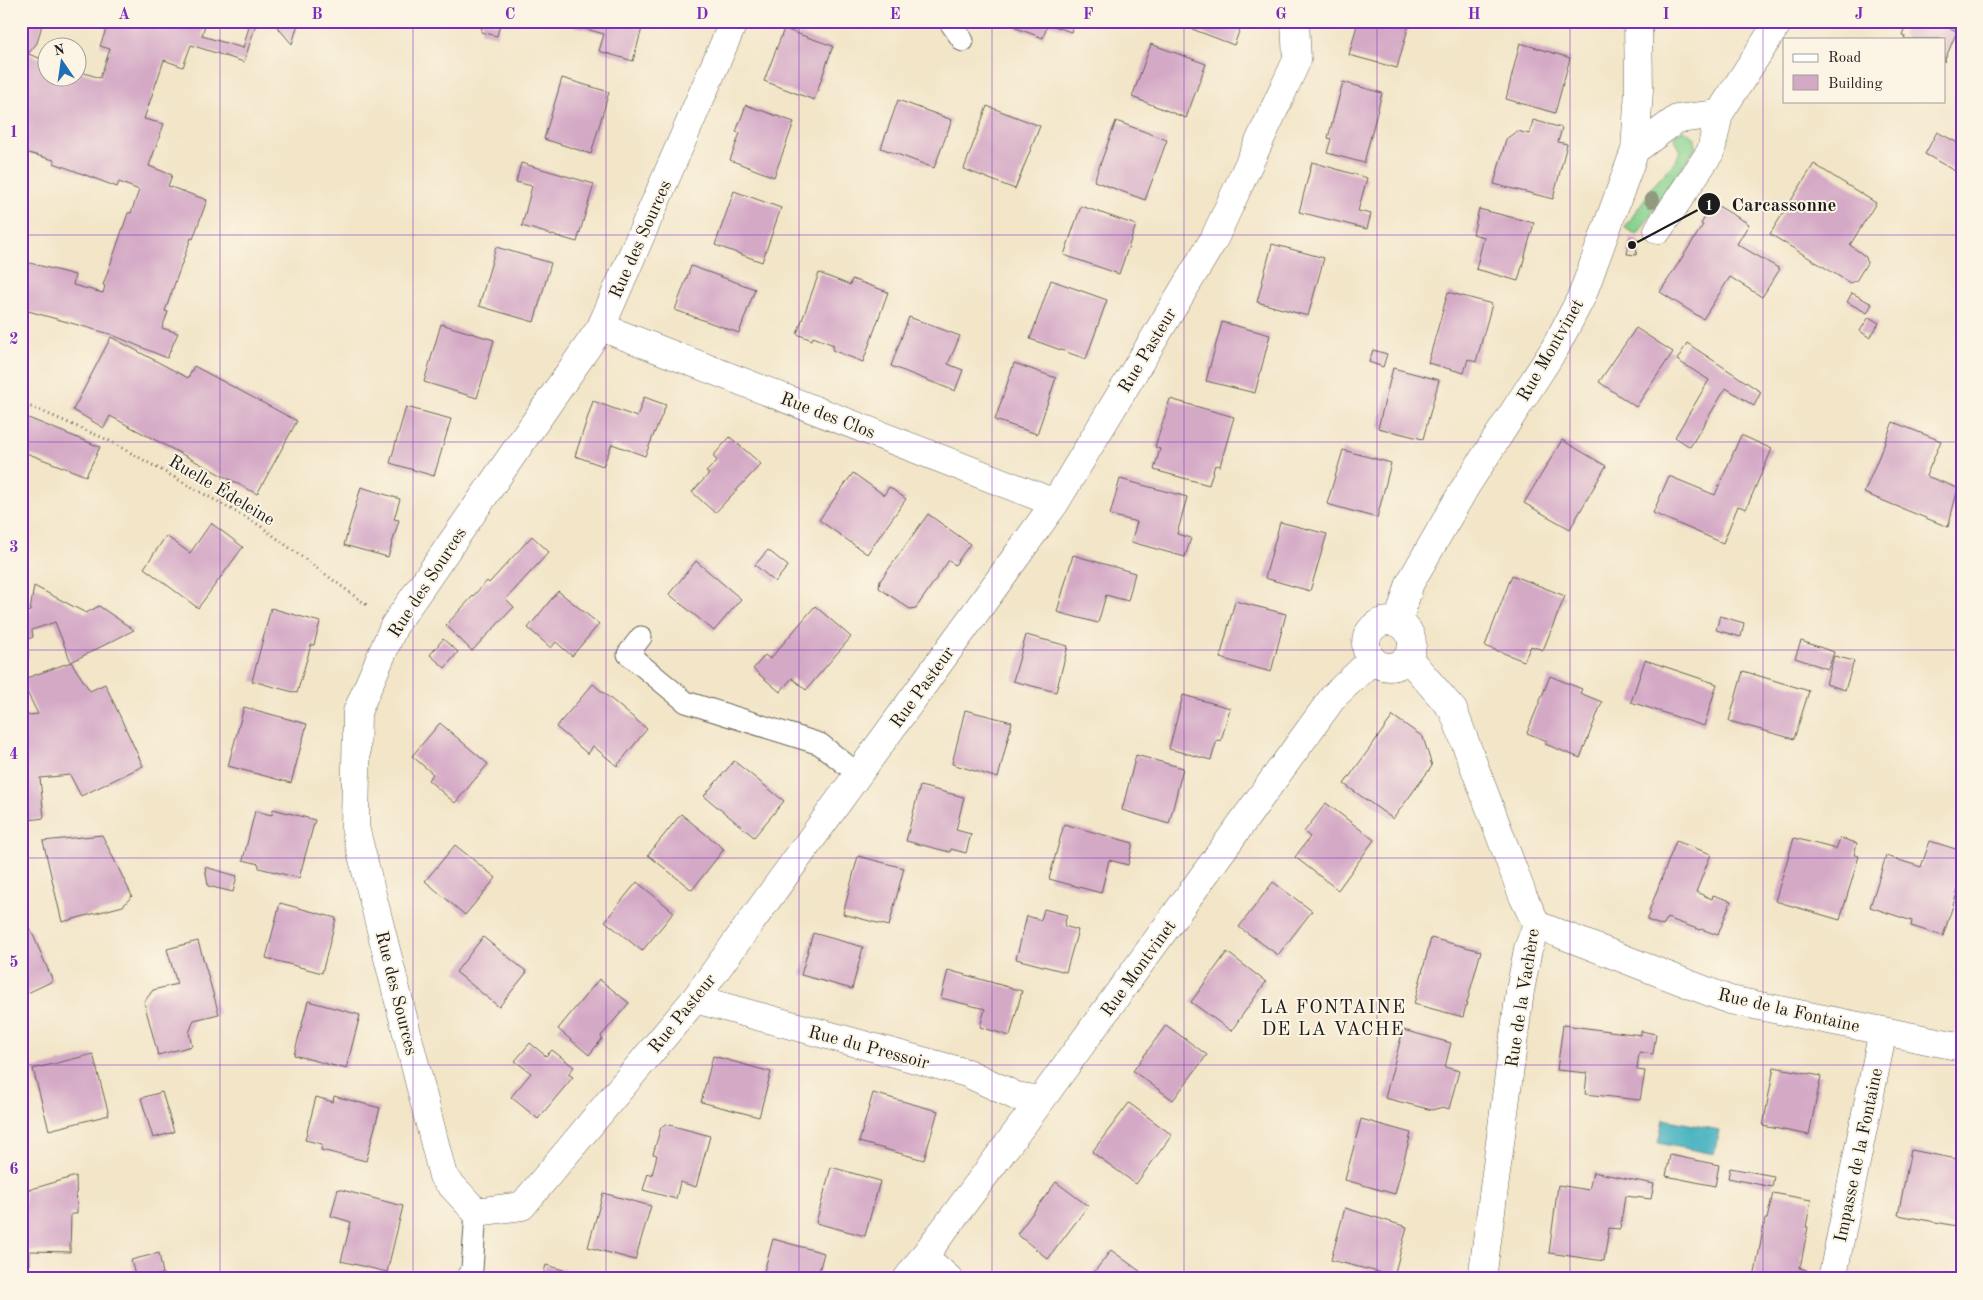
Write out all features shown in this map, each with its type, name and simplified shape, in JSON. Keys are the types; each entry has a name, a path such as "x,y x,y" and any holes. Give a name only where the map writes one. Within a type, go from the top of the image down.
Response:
{"street":[{"name":"Rue des Sources","path":"476,1212 443,1176 355,828 358,712 394,626 601,327 734,21"},
{"name":"Rue Pasteur","path":"476,1212 522,1206 694,999 1055,503 1214,238 1296,60 1295,21"},
{"name":"Rue Montvinet","path":"1398,622 1410,582 1466,486 1555,348 1582,296 1635,150 1639,90 1638,21"},
{"path":"1658,230 1711,150 1719,114 1779,21"},
{"path":"1635,150 1677,119 1719,114"},
{"name":"Rue des Clos","path":"601,327 1055,503"},
{"path":"1382,621 1398,622 1409,631 1412,637 1411,651 1408,658 1397,666 1390,667 1384,667 1372,660 1366,645 1370,630 1382,621"},
{"name":"Rue de la Vachère","path":"1408,658 1453,710 1523,896 1537,925 1528,949 1520,991 1482,1279"},
{"name":"Rue Montvinet","path":"907,1279 1041,1100 1334,696 1372,660"},
{"name":"Rue de la Fontaine","path":"1537,925 1730,1000 1962,1047"},
{"name":"Rue du Pressoir","path":"694,999 967,1073 1016,1096 1041,1100"},
{"name":"Impasse de la Fontaine","path":"1832,1279 1883,1031"},
{"path":"924,1257 949,1279"}],"lane":[{"path":"949,21 963,41"},
{"path":"641,637 628,654 686,702 820,744 858,774"},
{"path":"466,1279 472,1269 476,1212"}],"path":[{"name":"Ruelle Édeleine","path":"21,404 108,440 259,525 394,626"}],"green space":[{"path":"1684,130 1695,138 1695,148 1637,235 1625,228 1653,186 1676,161 1680,150 1675,139 1677,132"}],"water":[{"path":"1663,1119 1719,1130 1714,1154 1658,1143"}],"building":[{"path":"21,21 43,21 37,43 28,54 38,58 38,88 88,88 88,74 100,78 110,49 100,46 109,21 206,21 202,36 243,48 249,27 231,21 257,21 244,62 191,45 183,67 164,60 144,119 164,124 149,166 172,175 168,186 207,200 193,239 191,238 165,311 168,312 162,328 178,333 167,358 110,334 21,309 21,272 26,262 75,275 73,285 103,293 105,286 103,285 128,213 131,213 139,190 119,182 117,187 54,163 54,160 21,151"},
{"path":"272,21 299,21 292,44"},
{"path":"483,21 500,25 497,36 481,32"},
{"path":"570,21 638,21 636,27 642,28 633,61 599,51 604,34 572,25"},
{"path":"1019,21 1075,21 1071,32 1048,24 1043,38 1016,28"},
{"path":"1171,21 1243,21 1234,45"},
{"path":"1358,21 1410,21 1397,68 1349,55"},
{"path":"1907,21 1930,21 1957,31 1946,57 1946,38 1904,38 1905,36 1902,35"},
{"path":"784,29 833,46 814,100 764,81"},
{"path":"1520,43 1570,58 1555,113 1506,99"},
{"path":"1151,44 1206,64 1186,118 1132,97"},
{"path":"562,78 609,92 591,154 544,139"},
{"path":"1343,82 1382,93 1364,163 1327,153 1331,139 1328,138"},
{"path":"898,100 952,120 934,168 881,148"},
{"path":"746,105 794,122 774,177 730,160 740,133 736,132"},
{"path":"987,106 1040,126 1015,189 964,169"},
{"path":"1533,120 1562,128 1558,142 1567,144 1553,199 1494,184 1506,139 1517,131 1530,134"},
{"path":"1116,121 1167,140 1145,200 1094,181"},
{"path":"1937,132 1962,145 1962,175 1925,154"},
{"path":"1312,162 1367,178 1358,211 1371,214 1367,229 1299,212"},
{"path":"521,163 594,184 577,242 522,226 532,186 516,182"},
{"path":"1814,164 1876,203 1850,245 1866,257 1867,263 1856,281 1850,283 1770,234"},
{"path":"734,191 781,208 762,262 715,245"},
{"path":"1713,203 1749,224 1737,244 1780,269 1762,297 1730,277 1703,319 1660,292 1703,225 1701,224"},
{"path":"1081,206 1136,225 1119,274 1064,255"},
{"path":"1479,209 1534,223 1518,281 1476,269 1484,237 1473,234"},
{"path":"1630,238 1638,239 1636,255 1627,254"},
{"path":"1272,244 1324,258 1308,316 1257,302"},
{"path":"496,247 551,263 534,322 479,306"},
{"path":"691,266 755,289 739,333 675,310"},
{"path":"819,273 850,285 852,279 888,292 863,362 832,350 834,345 813,337 812,340 797,334"},
{"path":"1051,280 1107,300 1086,359 1030,339"},
{"path":"1448,292 1492,304 1476,362 1468,359 1464,373 1428,363"},
{"path":"1852,293 1872,304 1867,313 1847,302"},
{"path":"909,317 960,336 948,364 963,370 955,391 891,366"},
{"path":"1869,317 1879,323 1870,338 1860,331"},
{"path":"1222,322 1270,335 1255,393 1206,381"},
{"path":"441,324 494,340 477,398 424,382"},
{"path":"1636,328 1673,352 1636,407 1599,382"},
{"path":"111,337 188,378 194,366 297,421 257,494 110,416 104,428 73,410"},
{"path":"1687,343 1761,392 1754,406 1726,388 1690,447 1675,437 1709,380 1677,360"},
{"path":"1373,350 1387,354 1383,367 1369,362"},
{"path":"1014,363 1056,378 1037,434 995,420"},
{"path":"1393,368 1439,380 1423,439 1378,428"},
{"path":"644,397 666,405 645,456 612,444 603,466 575,456 593,401 637,417"},
{"path":"1170,399 1234,417 1220,466 1215,465 1209,485 1154,470 1160,449 1155,447"},
{"path":"406,407 451,419 434,476 390,463"},
{"path":"21,415 100,447 86,476 21,451"},
{"path":"1893,422 1941,441 1926,476 1958,488 1948,527 1864,493"},
{"path":"1741,435 1772,449 1746,509 1738,506 1723,543 1653,513 1669,476 1715,495"},
{"path":"730,437 761,464 715,513 692,492 709,474 706,472 717,461 713,456"},
{"path":"1562,440 1606,466 1570,529 1524,503"},
{"path":"1343,450 1391,463 1377,518 1327,504"},
{"path":"853,473 884,495 889,487 906,499 867,554 819,520"},
{"path":"1120,479 1187,497 1177,534 1191,538 1185,557 1131,542 1137,522 1110,515"},
{"path":"361,487 400,499 394,519 399,520 388,557 344,545"},
{"path":"928,514 970,544 955,565 949,560 916,608 910,609 879,588 880,581"},
{"path":"1280,522 1327,534 1310,591 1265,578"},
{"path":"211,523 243,547 198,608 144,568 166,536 190,553"},
{"path":"532,536 549,552 506,599 514,607 472,651 446,625 487,581 489,583"},
{"path":"768,550 788,566 775,582 755,565"},
{"path":"1073,555 1135,573 1128,601 1106,595 1098,623 1057,612"},
{"path":"696,561 741,599 714,631 669,594"},
{"path":"1512,575 1565,596 1543,650 1531,646 1524,661 1485,646"},
{"path":"34,586 86,613 99,606 134,630 71,662 55,622 32,630 33,637 26,640 28,657 21,658 21,613 30,611"},
{"path":"558,591 599,624 572,656 556,642 551,648 528,628"},
{"path":"1235,601 1286,614 1271,672 1220,658"},
{"path":"815,606 851,637 806,690 792,678 780,692 753,669 765,655 770,659"},
{"path":"271,608 320,622 297,693 252,681"},
{"path":"1720,616 1744,623 1741,637 1716,630"},
{"path":"1026,635 1068,646 1056,692 1013,681"},
{"path":"443,639 458,652 445,668 430,655"},
{"path":"1801,641 1834,652 1828,669 1795,658"},
{"path":"1834,656 1854,661 1845,690 1826,684"},
{"path":"1645,660 1717,684 1704,726 1631,702"},
{"path":"71,662 90,691 105,684 143,766 81,796 70,775 40,778 44,818 21,821 21,716 38,714 21,680"},
{"path":"1743,671 1809,691 1794,739 1729,721"},
{"path":"1550,676 1582,689 1580,693 1602,702 1580,758 1545,744 1547,741 1527,733"},
{"path":"593,684 647,729 617,766 593,746 588,754 556,727"},
{"path":"1183,695 1230,708 1221,741 1217,740 1211,760 1169,749"},
{"path":"244,707 307,724 291,783 228,766"},
{"path":"965,710 1012,722 998,778 952,764"},
{"path":"1393,716 1423,737 1432,766 1393,819 1344,784"},
{"path":"440,723 488,764 455,803 428,780 433,774 412,756"},
{"path":"1136,755 1183,768 1169,824 1122,810"},
{"path":"734,761 784,801 754,837 704,796"},
{"path":"920,786 964,797 956,830 971,834 966,853 951,849 950,852 906,841"},
{"path":"1326,803 1374,840 1338,890 1295,857 1310,837 1304,832"},
{"path":"273,809 315,820 299,878 259,868 259,864 243,860 255,811 272,815"},
{"path":"681,814 724,849 692,890 648,855"},
{"path":"1064,824 1133,843 1128,865 1109,860 1101,893 1049,879"},
{"path":"102,835 132,896 123,906 62,922 43,841"},
{"path":"1794,838 1836,849 1840,838 1857,843 1854,855 1859,856 1840,920 1775,901"},
{"path":"1676,841 1711,854 1696,892 1712,899 1713,895 1731,901 1718,935 1667,918 1663,926 1647,920"},
{"path":"1930,841 1962,851 1962,878 1943,936 1911,926 1912,921 1870,907 1886,856 1921,867"},
{"path":"455,845 496,878 465,915 425,881"},
{"path":"858,856 904,868 889,926 843,914"},
{"path":"205,867 237,876 233,892 208,886"},
{"path":"637,882 674,912 642,951 605,921"},
{"path":"1273,882 1312,911 1278,955 1239,927"},
{"path":"280,903 336,918 322,973 266,958"},
{"path":"1044,909 1067,915 1064,926 1078,930 1066,972 1016,959 1027,916 1041,920"},
{"path":"30,928 53,981 21,996 21,930"},
{"path":"813,933 863,947 852,989 801,975"},
{"path":"483,937 527,972 499,1007 456,972"},
{"path":"1431,938 1481,951 1463,1017 1414,1004"},
{"path":"198,941 219,1014 194,1020 189,1033 192,1046 158,1055 144,1002 153,990 177,984 167,949"},
{"path":"1227,952 1266,982 1231,1031 1191,1002"},
{"path":"948,970 1022,991 1010,1036 980,1027 985,1009 941,998"},
{"path":"599,979 629,1003 601,1036 602,1039 589,1055 558,1029"},
{"path":"308,1001 360,1015 346,1069 294,1055"},
{"path":"1166,1025 1207,1055 1173,1100 1133,1071"},
{"path":"1563,1025 1641,1035 1641,1031 1656,1034 1653,1054 1639,1052 1637,1070 1645,1071 1640,1100 1585,1094 1587,1073 1557,1070"},
{"path":"1403,1030 1451,1043 1445,1067 1459,1071 1449,1109 1443,1107 1432,1110 1385,1098"},
{"path":"530,1043 546,1056 552,1050 574,1067 568,1074 573,1077 538,1119 511,1097 531,1073 515,1061"},
{"path":"93,1054 109,1115 49,1130 33,1069"},
{"path":"713,1056 771,1072 759,1117 701,1102"},
{"path":"1774,1067 1821,1076 1809,1135 1763,1126"},
{"path":"162,1092 174,1132 153,1138 141,1098"},
{"path":"873,1093 938,1111 924,1160 859,1142"},
{"path":"334,1096 380,1108 366,1161 321,1150 322,1144 305,1140 316,1097 333,1102"},
{"path":"1129,1103 1172,1135 1136,1184 1092,1152"},
{"path":"1361,1119 1411,1133 1395,1194 1345,1180"},
{"path":"666,1124 710,1136 696,1187 680,1182 676,1199 643,1190 648,1173 652,1175 657,1155 653,1154 661,1127"},
{"path":"1911,1150 1962,1160 1962,1227 1898,1215"},
{"path":"1670,1155 1719,1165 1715,1186 1666,1176"},
{"path":"831,1167 880,1181 865,1236 816,1223"},
{"path":"1730,1168 1774,1176 1772,1187 1728,1178"},
{"path":"1593,1172 1654,1184 1651,1199 1625,1196 1620,1229 1609,1228 1604,1261 1549,1253 1558,1185 1589,1190"},
{"path":"76,1176 77,1214 71,1214 70,1252 30,1251 30,1265 21,1265 21,1203 25,1203 25,1191"},
{"path":"1056,1182 1088,1206 1048,1259 1017,1234"},
{"path":"338,1189 403,1206 387,1272 341,1261 351,1222 331,1216"},
{"path":"603,1193 651,1206 635,1260 588,1247"},
{"path":"1773,1193 1811,1200 1800,1268 1807,1270 1806,1279 1754,1279 1765,1219 1767,1219"},
{"path":"1345,1208 1407,1227 1394,1276 1331,1260"},
{"path":"773,1239 824,1253 817,1279 762,1279"},
{"path":"1111,1250 1145,1275 1142,1279 1089,1279"},
{"path":"159,1253 163,1274 136,1279 131,1260"},
{"path":"546,1265 591,1278 591,1279 542,1279"}],"place":[{"name":"Carcassonne","path":"1632,245"}],"district":[{"name":"LA FONTAINE DE LA VACHE","path":"1333,1017"}]}
